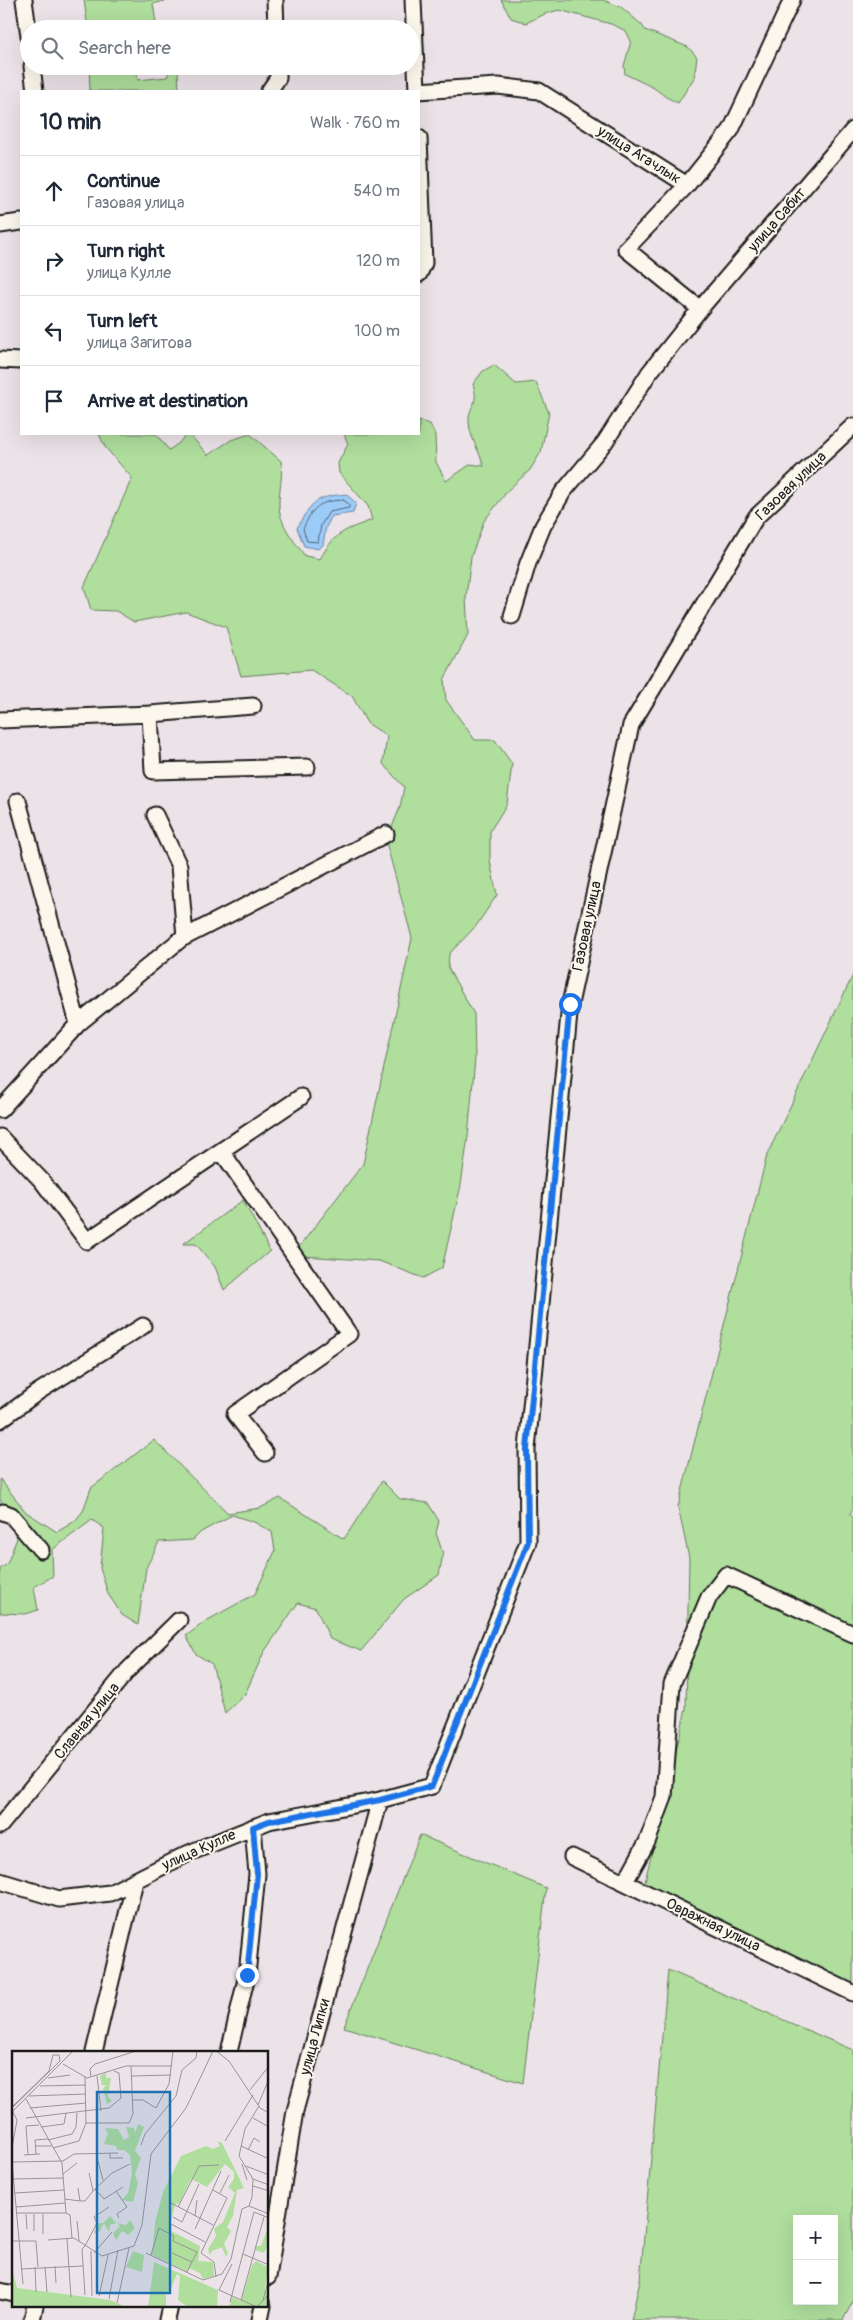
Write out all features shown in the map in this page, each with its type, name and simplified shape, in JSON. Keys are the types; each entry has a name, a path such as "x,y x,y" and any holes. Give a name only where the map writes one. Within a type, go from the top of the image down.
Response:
{"street":[{"path":"24,0 27,20"},
{"path":"275,0 276,20"},
{"path":"412,0 413,20"},
{"name":"улица Агачлык","path":"420,91 498,86 539,91 687,185 731,130 792,0"},
{"path":"33,75 35,90"},
{"path":"270,90 278,75"},
{"path":"416,75 417,90"},
{"name":"улица Сабит","path":"512,616 528,563 543,526 563,492 605,442 648,373 700,309 853,130"},
{"path":"420,163 424,263 420,272"},
{"path":"687,185 626,248 700,309"},
{"path":"0,225 20,222"},
{"path":"0,360 20,361"},
{"name":"Газовая улица","path":"432,1786 528,1542 527,1449 570,1004 631,725 756,518 853,426"},
{"path":"0,720 150,714 253,706"},
{"path":"150,714 153,771 307,767"},
{"path":"18,801 78,1024"},
{"path":"155,815 179,866 185,937"},
{"path":"0,1110 78,1024 185,937 386,834"},
{"path":"0,1137 42,1181 87,1241 222,1152 300,1097"},
{"path":"222,1152 350,1334 235,1414 265,1453"},
{"path":"0,1420 38,1392 143,1326"},
{"path":"1,1512 11,1515 41,1550"},
{"path":"625,1882 647,1842 664,1797 672,1684 709,1597 726,1575 853,1634"},
{"name":"Славная улица","path":"0,1826 128,1670 179,1620"},
{"name":"улица Кулле","path":"0,1881 58,1899 110,1894 189,1853 269,1821 380,1800 432,1786"},
{"name":"улица Липки","path":"269,2271 294,2111 380,1800"},
{"path":"229,2051 247,1975 257,1874 253,1827"},
{"name":"Овражная улица","path":"572,1857 853,1993"},
{"path":"94,2051 135,1881"}],"green space":[{"path":"84,0 168,0 153,4 156,20 87,20"},
{"path":"501,0 603,0 621,7 642,25 645,30 688,47 697,57 694,78 678,103 654,88 625,74 624,66 631,41 626,31 611,24 559,10 526,23 511,18"},
{"path":"89,75 137,75 138,80 178,75 179,90 90,90"},
{"path":"494,365 516,384 536,382 549,413 541,452 530,470 509,489 484,521 471,557 466,597 468,635 444,680 446,700 475,740 495,740 512,764 507,804 490,831 490,861 497,895 476,926 449,954 448,968 474,1014 475,1059 468,1137 461,1185 442,1268 423,1278 379,1261 303,1256 296,1251 363,1164 412,938 386,842 400,807 404,787 383,764 387,736 367,723 352,696 311,670 241,676 226,627 186,612 134,622 116,611 91,610 84,587 132,478 105,447 99,435 157,435 169,450 179,443 185,435 190,435 208,455 231,440 251,435 281,461 282,473 279,504 284,525 305,556 320,559 335,538 354,527 372,520 368,506 339,473 338,463 348,444 344,435 420,435 420,421 430,424 435,435 436,462 446,481 471,464 484,466 469,427 469,416 475,401 473,384 483,371"},
{"path":"853,975 853,1508 850,1514 853,1518 853,1986 644,1885 686,1709 689,1558 678,1507 767,1155"},
{"path":"243,1200 270,1251 224,1290 215,1267 196,1244 183,1244"},
{"path":"154,1440 228,1513 260,1508 280,1498 344,1539 382,1481 400,1499 428,1503 439,1521 436,1533 443,1554 439,1575 404,1599 361,1651 330,1639 316,1608 298,1603 264,1652 245,1694 225,1713 212,1664 196,1654 186,1636 206,1621 255,1594 275,1551 272,1532 254,1522 232,1515 201,1532 193,1540 159,1542 146,1568 138,1625 122,1615 108,1594 100,1568 104,1528 92,1520 52,1550 53,1576 34,1587 38,1610 26,1614 0,1613 0,1569 7,1564 17,1538 0,1499 0,1479 26,1512 57,1532 75,1521 83,1511 91,1488"},
{"path":"420,1835 546,1888 523,2083 344,2027"},
{"path":"668,1970 853,2050 853,2301 843,2320 631,2320 640,2280"}],"water":[{"path":"346,494 356,503 353,513 332,516 326,527 323,545 318,549 304,546 297,528 311,506 321,499"}],"route":[{"path":"247,1975 257,1874 253,1827 269,1821 380,1800 432,1786 528,1542 527,1449 570,1004"}]}
